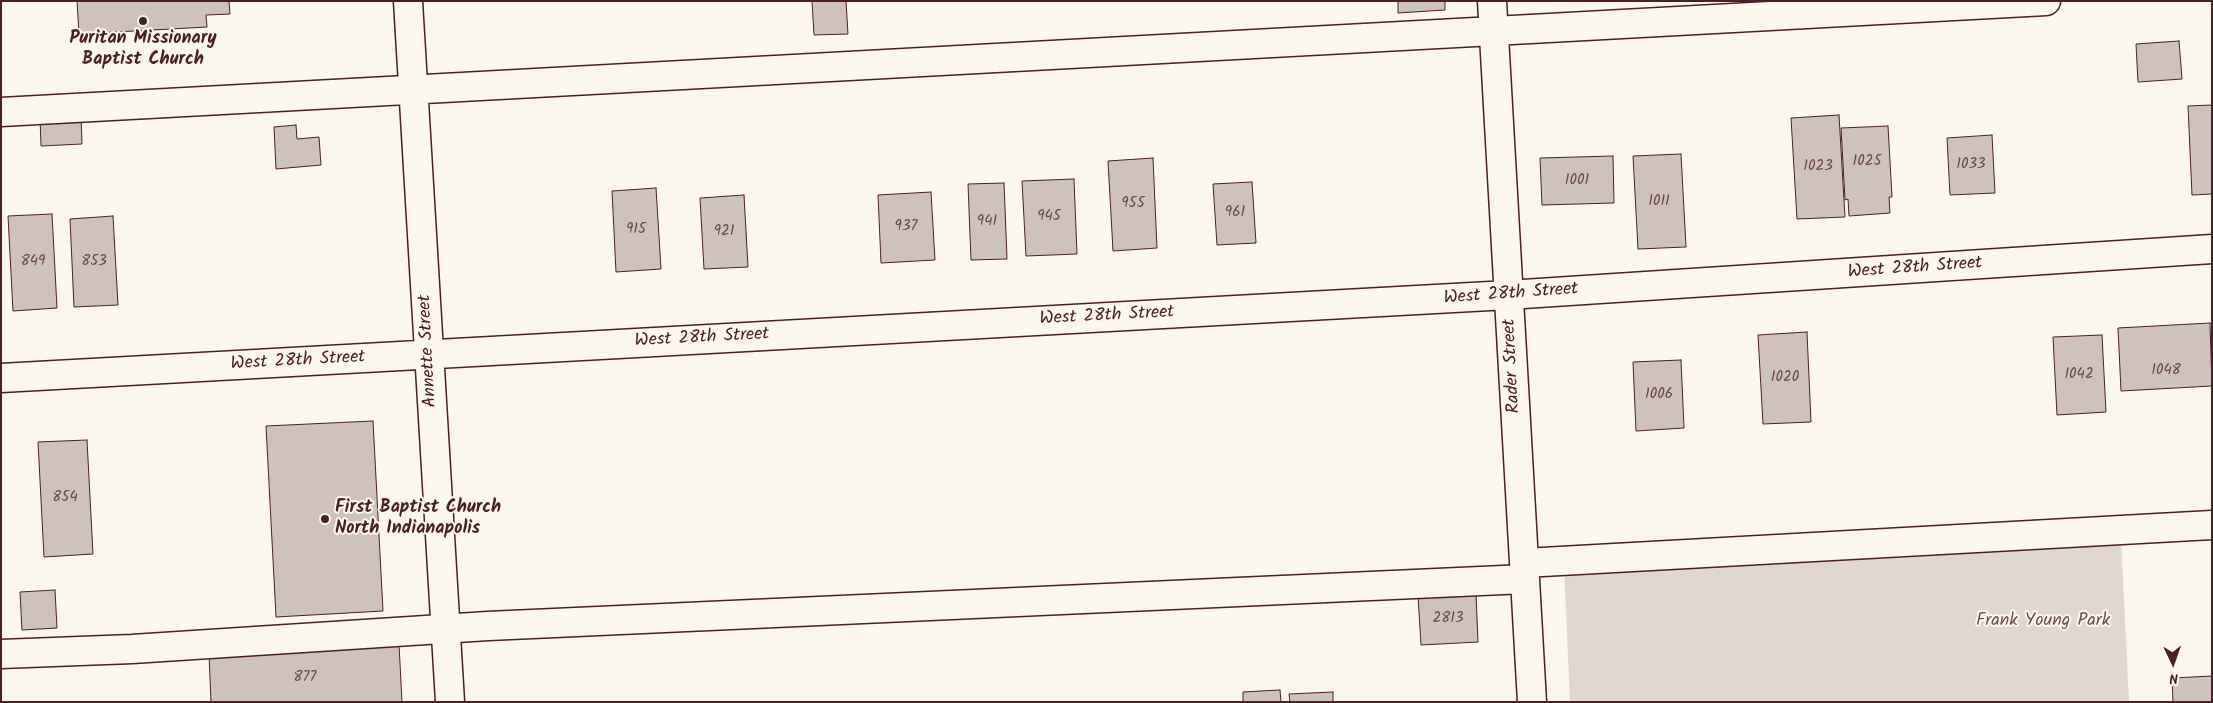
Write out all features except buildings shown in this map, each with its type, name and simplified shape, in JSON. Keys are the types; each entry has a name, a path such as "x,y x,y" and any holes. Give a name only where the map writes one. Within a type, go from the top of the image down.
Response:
{"street":[{"name":"Annette Street","path":"408,1 450,702"},
{"name":"Rader Street","path":"1492,1 1532,702"},
{"path":"1,112 2046,1"},
{"name":"West 28th Street","path":"1,378 1508,296 2212,249"},
{"path":"1,654 132,650 445,628 1525,571 2212,525"}],"green space":[{"name":"Frank Young Park","path":"2121,538 2129,702 1570,702 1564,567"}],"place":[{"name":"Puritan Missionary Baptist Church","path":"143,21"},
{"name":"First Baptist Church North Indianapolis","path":"325,519"}]}
